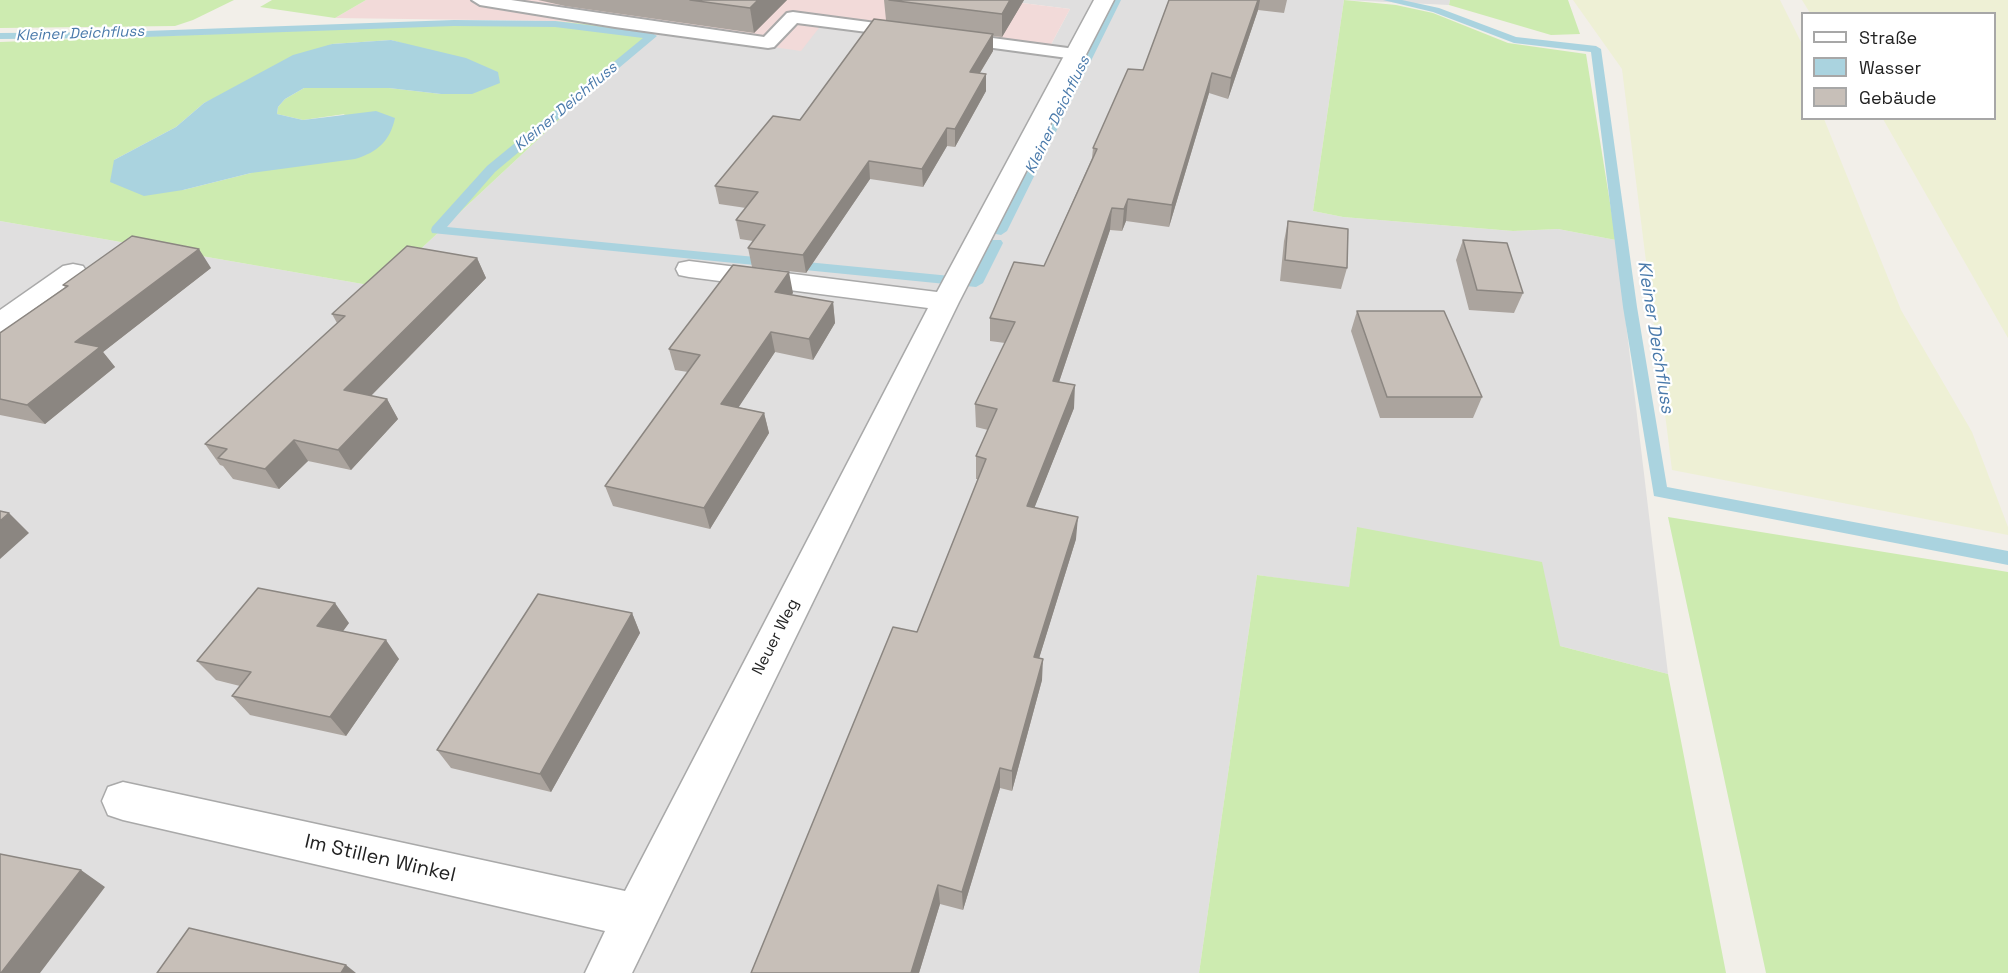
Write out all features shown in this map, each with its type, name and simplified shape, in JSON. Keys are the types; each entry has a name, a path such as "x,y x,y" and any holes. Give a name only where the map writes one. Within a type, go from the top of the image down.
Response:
{"street":[{"name":"Neuer Weg","path":"608,973 953,287 1104,0"},
{"path":"688,269 953,287"},
{"path":"0,323 73,272"},
{"name":"Im Stillen Winkel","path":"123,801 636,916"}],"lane":[{"path":"480,0 615,22 768,43 793,17 1075,54"}],"shaded area":[{"path":"366,0 998,0 1070,9 1047,52 822,24 801,51 655,30 553,21 335,18"},
{"path":"998,0 1344,0 1313,211 1343,217 1513,231 1558,229 1616,240 1668,674 1560,646 1357,528 1349,588 1257,575 1199,973 0,973 0,221 380,287 655,30 822,24 1047,52 1070,9"},
{"path":"1344,0 1450,0 1449,5"}],"green space":[{"path":"0,0 234,0 175,26 0,28"},
{"path":"272,0 366,0 335,18 260,7"},
{"path":"1344,0 1396,5 1433,13 1508,43 1586,54 1616,240 1558,229 1513,231 1343,217 1313,211"},
{"path":"1450,0 1568,0 1580,34 1551,35 1449,5"},
{"path":"1573,0 1780,0 1801,42 1801,120 1824,120 1901,310 1972,432 2008,527 2008,535 1672,470 1622,69"},
{"path":"1802,0 2008,0 2008,338 1884,120 1996,120 1996,12 1809,12"},
{"path":"553,21 655,30 380,287 0,221 0,42","holes":["391,40 426,50 472,94 441,94 389,88 304,88 285,99 278,107 277,114 303,120 345,114 251,173 183,190 114,160 176,127 204,103 332,44"]},
{"path":"1668,517 2008,572 2008,973 1766,973"},
{"path":"1357,527 1542,562 1560,646 1668,674 1726,973 1199,973 1257,575 1349,587"}],"water":[{"path":"391,40 466,58 498,72 500,83 472,94 441,94 389,88 304,88 285,99 278,107 277,114 303,120 376,111 395,118 390,133 376,149 355,159 251,173 183,190 144,196 110,182 114,160 176,127 204,103 293,55 332,44"}],"building":[{"path":"690,0 758,0 750,8"},
{"path":"889,0 1010,0 1002,14"},
{"path":"1169,0 1258,0 1231,78 1212,73 1172,205 1128,199 1124,209 1112,208 1053,381 1075,385 1027,506 1078,517 1034,657 1043,659 1012,771 1000,768 962,892 938,885 911,973 751,973 893,627 917,632 986,459 976,456 997,409 975,404 1015,322 990,318 1014,262 1044,266 1097,149 1093,148 1128,69 1143,70"},
{"path":"874,19 993,34 970,72 986,74 955,129 947,128 922,169 869,161 803,255 748,248 765,225 736,220 758,192 715,186 773,116 800,120"},
{"path":"1288,221 1348,229 1347,268 1285,260"},
{"path":"132,236 199,249 75,342 100,347 27,405 0,399 0,333 68,286 63,285"},
{"path":"1463,240 1507,243 1523,293 1477,290"},
{"path":"407,246 477,258 344,390 387,399 338,450 294,440 265,469 218,458 227,449 205,444 345,316 332,314"},
{"path":"733,265 789,272 775,292 833,302 809,339 771,332 721,404 764,413 704,508 605,486 700,355 669,349"},
{"path":"1357,311 1444,311 1482,397 1387,397"},
{"path":"0,511 9,513 0,521"},
{"path":"258,588 335,603 317,626 386,640 330,717 232,696 251,672 197,661"},
{"path":"538,594 632,613 540,774 437,750"},
{"path":"0,854 81,870 1,973 0,973"},
{"path":"189,928 346,965 341,973 157,973"}],"waterway":[{"name":"Kleiner Deichfluss","path":"1001,231 1116,0"},
{"name":"Kleiner Deichfluss","path":"1388,0 1436,10 1514,40 1596,49 1630,307 1660,492 2008,558"},
{"name":"Kleiner Deichfluss","path":"0,36 117,35 454,23 555,24 652,36 491,169 437,230 976,283 996,243"}]}
